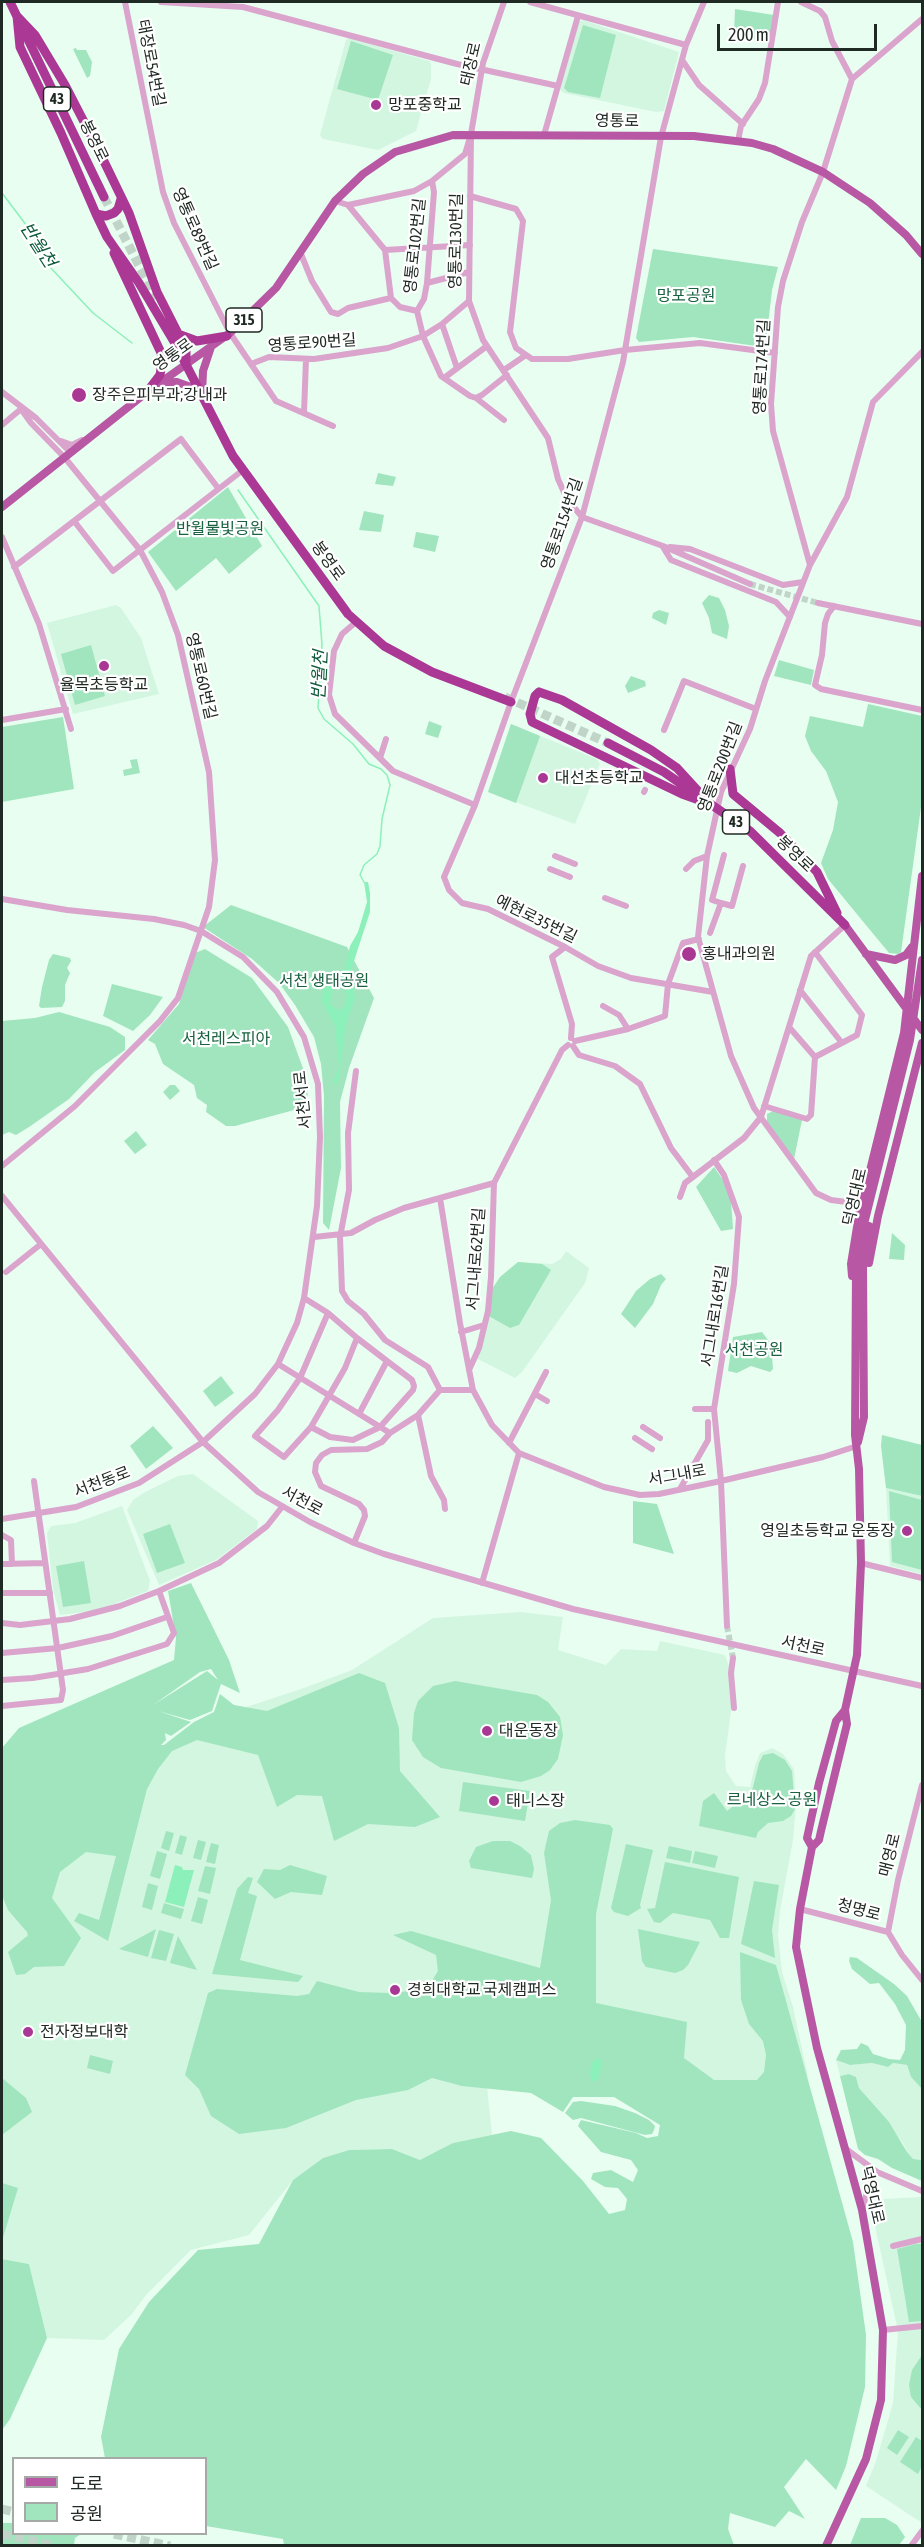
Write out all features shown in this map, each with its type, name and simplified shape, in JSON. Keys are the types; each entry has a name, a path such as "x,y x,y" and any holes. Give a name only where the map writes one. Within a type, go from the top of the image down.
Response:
{"highway":[{"name":"봉영로","path":"10,2 104,197"},
{"path":"17,16 35,35 65,85 122,200 118,209 110,215 96,214"},
{"path":"17,16 20,47 164,357 160,375 147,392"},
{"path":"118,191 157,292 186,349 186,366"},
{"name":"봉영로","path":"107,237 139,283 201,393 233,456 348,614 384,646 422,667 511,702"},
{"path":"178,334 198,341 228,334"},
{"path":"539,692 562,700 651,750 676,768 710,804 682,794 532,722 530,714 535,696 539,692"},
{"name":"봉영로","path":"609,743 664,772 750,831 843,923"},
{"path":"730,769 733,794 780,834 817,872 843,923"}],"main road":[{"name":"영통로","path":"2,507 147,392 228,334 276,288 335,201 363,174 395,152 453,135 694,136 738,141 773,149 823,172 870,203 906,235 922,254"},
{"path":"161,382 182,383 201,393 203,371 211,346"},
{"path":"859,1298 850,1264 862,1204 904,1033 905,1008 922,876"},
{"name":"봉영로","path":"843,923 922,1030"},
{"path":"866,954 890,960 899,959 906,955 913,946"},
{"name":"덕영대로","path":"825,2546 866,2459 881,2400 883,2330 862,2210 817,2048 796,1947 800,1909 812,1847 819,1840 847,1724 844,1710 857,1655 861,1563 855,1435 859,1298 856,1268 910,1040 922,960"},
{"name":"덕영대로","path":"866,1225 916,1038 922,991"},
{"path":"859,1298 878,1216 920,1064 922,1043"}],"street":[{"name":"태장로54번길","path":"128,2 150,130"},
{"path":"161,2 243,7 482,69 558,86"},
{"name":"태장로","path":"471,134 482,69 504,2"},
{"path":"530,2 686,45"},
{"name":"영통로154번길","path":"475,805 511,702 582,517 626,350 661,137 686,45 705,2"},
{"path":"738,141 743,124 759,99 765,83 778,2"},
{"path":"801,2 825,17 832,41 852,80 922,19"},
{"path":"544,135 578,16"},
{"path":"682,60 699,85 743,124"},
{"name":"영통로174번길","path":"810,565 773,431 771,404 778,307 788,264 823,172 852,80"},
{"name":"영통로89번길","path":"150,130 163,192 174,224 228,334"},
{"path":"335,201 348,205 404,195 432,181 465,154 471,134"},
{"name":"영통로130번길","path":"471,134 469,301 488,346 548,438 563,490 582,517"},
{"name":"영통로102번길","path":"423,336 417,311 424,298 427,283 434,192 432,181"},
{"path":"471,196 516,209 523,221 510,332 516,348 532,359 568,359 626,350 699,343 775,353"},
{"path":"348,205 385,250 391,298"},
{"path":"385,250 470,245"},
{"name":"영통로102번길","path":"301,254 312,281 331,312 338,314 348,308 391,298 400,307 417,311"},
{"path":"427,283 469,272"},
{"name":"영통로90번길","path":"251,364 269,357 306,359 350,355 388,348 423,336 442,324 469,301"},
{"path":"442,324 457,369"},
{"name":"영통로90번길","path":"228,334 276,401 333,426"},
{"path":"423,336 436,369 444,378 476,398 504,420"},
{"path":"444,378 488,346"},
{"name":"영통로200번길","path":"862,1204 831,1200 816,1193 754,1108 732,1056 699,939 702,890 712,826 721,792 750,729 810,565 847,497 873,402 922,352"},
{"path":"476,398 526,355"},
{"path":"304,413 306,359"},
{"path":"2,392 68,455"},
{"path":"2,425 21,409"},
{"path":"21,409 36,418 58,440 68,455"},
{"path":"58,440 72,445 98,432"},
{"path":"14,567 181,439 218,488"},
{"name":"영통로60번길","path":"2,1166 75,1106 160,1021 178,998 209,907 215,860 209,772 178,634 162,592 140,550 100,501 68,455"},
{"path":"74,521 113,571 243,470"},
{"path":"582,517 663,546 750,584"},
{"path":"2,537 39,624 71,729"},
{"path":"663,546 690,549 783,585 803,582"},
{"path":"663,546 671,560 776,602 790,616"},
{"path":"818,603 922,624"},
{"path":"834,606 825,623 822,655 815,685 826,691 922,710"},
{"path":"356,622 342,634 334,651 330,704 335,714 393,771 475,805"},
{"path":"664,730 684,681 756,709"},
{"path":"2,720 66,710"},
{"path":"380,758 386,739"},
{"name":"예현로35번길","path":"475,805 444,877 455,898 462,903 488,909 598,966 631,978 713,992"},
{"path":"724,855 712,900 732,906 743,866"},
{"path":"555,856 575,864"},
{"path":"686,869 694,861 707,856"},
{"path":"550,869 570,877"},
{"path":"605,898 626,906"},
{"name":"서천서로","path":"2,899 67,910 154,918 201,931 253,964 277,992 304,1037 314,1064 320,1100 314,1237 304,1298 297,1323 278,1364 255,1394 202,1442"},
{"path":"710,933 721,903"},
{"path":"681,1197 685,1183 692,1176 744,1138 761,1117 811,956 843,923"},
{"path":"572,1042 628,1029 665,1016 668,984 683,943 699,939"},
{"path":"565,947 552,957 572,1024 572,1042 579,1055 615,1066 640,1084 671,1148 692,1176"},
{"path":"814,1057 856,1035 862,1015 815,952"},
{"path":"800,990 842,1043"},
{"path":"603,1006 619,1015 628,1029"},
{"path":"764,1106 807,1119 811,1115 814,1057 789,1027"},
{"name":"서그내로62번길","path":"469,1370 479,1348 492,1277 491,1225 494,1183 562,1050 572,1042"},
{"path":"357,1071 348,1133 349,1190 340,1234 342,1291 348,1301 364,1314 385,1340 428,1366 440,1390"},
{"name":"서그내로16번길","path":"714,1160 724,1175 739,1217 734,1284 714,1409 708,1422 713,1435 721,1481 728,1626"},
{"name":"서그내로62번길","path":"314,1237 351,1233 404,1208 494,1183"},
{"name":"서천로","path":"2,1196 202,1442 258,1492 282,1506 354,1543 482,1583 609,1618 922,1686"},
{"name":"서그내로","path":"440,1198 461,1332 473,1390 492,1425 519,1453 616,1490 640,1495 721,1481 823,1457 857,1446"},
{"path":"3,1271 41,1244"},
{"path":"304,1298 328,1313 387,1360 412,1380 414,1386 413,1390 380,1426 353,1440 330,1437 311,1426"},
{"path":"328,1313 300,1378 278,1410 255,1436 284,1457 311,1426 345,1368 357,1338"},
{"path":"461,1332 484,1325"},
{"path":"359,1414 387,1360"},
{"path":"278,1364 390,1432"},
{"path":"509,1443 546,1372"},
{"path":"354,1543 365,1516 364,1510 359,1504 321,1486 315,1472 316,1463 322,1455 331,1450 367,1449 382,1442 390,1432 418,1415 440,1390 473,1390"},
{"path":"535,1394 547,1401"},
{"path":"695,1409 714,1409"},
{"path":"418,1415 431,1476 444,1500 445,1509"},
{"path":"643,1426 660,1438"},
{"path":"680,1489 713,1435"},
{"path":"636,1438 652,1449"},
{"name":"서천동로","path":"2,1519 76,1507 139,1483 202,1442"},
{"path":"482,1583 519,1453"},
{"path":"2,1706 61,1700 63,1690 34,1481"},
{"path":"2,1623 20,1625 54,1621 120,1606 159,1591 219,1563 267,1527 282,1506"},
{"path":"2,1535 11,1540 12,1564"},
{"path":"2,1564 45,1563"},
{"path":"861,1563 922,1578"},
{"path":"2,1680 88,1669 167,1644 174,1633 159,1591"},
{"path":"2,1593 50,1593"},
{"path":"2,1653 58,1648 112,1636 167,1617"},
{"path":"733,1658 731,1673 734,1708"},
{"name":"매영로","path":"888,1932 897,1880 922,1785"},
{"name":"청명로","path":"800,1909 888,1932 902,1955 922,1980"},
{"path":"846,2149 878,2172 922,2191"},
{"path":"862,2210 868,2189 878,2172"},
{"path":"893,2246 922,2240"},
{"path":"883,2330 922,2326"},
{"path":"911,2546 922,2531"}],"shaded area":[{"path":"583,20 679,52 664,111 656,112 564,93 560,90 578,22"},
{"name":"망포중학교","path":"349,38 429,61 431,64 431,79 416,131 378,150 323,139 320,135 346,40"},
{"name":"율목초등학교","path":"116,605 121,608 141,638 159,694 73,714 47,623"},
{"name":"대선초등학교","path":"511,724 597,759 600,764 575,824 488,792"},
{"path":"364,882 368,882 370,912 351,970 355,998 346,1023 338,1083 336,1084 333,1082 339,1066 335,1026 322,1002 323,989 327,980 340,977 344,972 350,946 358,932 367,902","holes":["339,984 344,987 347,995 345,1006 340,1011 330,1004 333,987"]},
{"path":"566,1251 589,1268 585,1283 522,1372 515,1378 474,1357 500,1277 518,1262 552,1264 561,1259"},
{"path":"193,1474 258,1521 257,1529 216,1560 159,1585 127,1510 133,1500 145,1492 178,1476"},
{"name":"영일초등학교 운동장","path":"886,1488 922,1496 922,1574 890,1566"},
{"path":"122,1506 150,1581 148,1591 95,1611 60,1615 53,1590 47,1533 51,1526 75,1523"},
{"name":"경희대학교 국제캠퍼스","path":"521,1612 563,1617 558,1650 606,1665 621,1649 657,1651 660,1641 725,1655 731,1672 731,1711 725,1756 726,1771 736,1786 750,1787 760,1753 772,1748 783,1754 794,1769 796,1805 793,1840 778,1935 782,1972 793,2007 808,2077 752,2095 487,2086 492,2135 453,2143 434,2155 420,2160 392,2149 349,2150 323,2158 293,2180 249,2235 191,2250 147,2294 131,2315 104,2340 47,2338 29,2264 2,2259 2,1785 161,1757 234,1711 352,1670 433,1618"},
{"path":"175,1865 182,1867 183,1870 194,1870 184,1907 165,1902"},
{"path":"597,2058 602,2060 601,2069 598,2079 593,2082 590,2076 591,2064"},
{"path":"836,2060 850,2065 872,2063 888,2067 892,2063 907,2065 911,2077 922,2089 922,2160 913,2159 907,2152 903,2143 859,2088 856,2077 849,2074 840,2076"},
{"path":"922,2197 922,2523 866,2486 893,2403 898,2331 871,2208 884,2199"}],"green space":[{"path":"735,9 774,15 769,42 734,33"},
{"path":"583,25 616,35 600,98 568,92 564,88"},
{"path":"351,41 393,55 378,100 337,89"},
{"path":"73,49 86,50 92,62 90,76 87,78"},
{"name":"망포공원","path":"653,249 778,267 772,290 766,342 756,346 693,337 639,342 636,338"},
{"path":"378,473 396,477 393,486 375,484"},
{"name":"반월물빛공원","path":"228,487 262,546 229,574 216,558 176,591 148,552"},
{"path":"364,511 384,515 381,532 359,530"},
{"path":"416,532 439,536 435,552 413,547"},
{"path":"709,595 719,598 725,610 729,626 727,639 712,633 709,618 702,603"},
{"path":"659,610 669,613 666,625 652,618 653,613"},
{"path":"91,645 105,696 75,705 61,654"},
{"path":"779,660 814,670 811,685 774,676"},
{"path":"631,676 645,681 646,686 628,693 625,686"},
{"path":"868,704 922,716 922,800 901,952 898,954 889,953 828,879 821,863 833,830 838,802 826,771 811,751 805,736 810,716 863,727"},
{"path":"63,717 74,789 2,802 2,727"},
{"path":"429,721 442,726 438,738 425,734"},
{"path":"511,724 540,736 516,803 488,792"},
{"path":"137,759 140,773 124,776 123,770 132,768 130,760"},
{"name":"서천 생태공원","path":"231,905 347,947 374,998 349,1068 340,1102 341,1168 329,1230 323,1223 324,1096 321,1064 314,1037 279,983 252,959 203,927"},
{"name":"서천레스피아","path":"205,949 252,978 288,1027 305,1074 309,1106 235,1126 226,1126 206,1112 207,1105 197,1098 194,1085 163,1064 155,1044 148,1040 179,1004 195,953"},
{"path":"53,954 70,958 71,961 67,968 70,973 65,985 65,1001 62,1007 41,1008 39,1006 42,987 49,960"},
{"path":"112,984 163,997 150,1015 133,1031 103,1016"},
{"path":"59,1012 110,1027 125,1037 125,1050 95,1072 69,1099 29,1127 16,1135 9,1132 2,1135 2,1021 35,1018"},
{"path":"170,1085 175,1085 180,1091 170,1100 163,1092"},
{"path":"773,1111 802,1120 794,1159 767,1123 767,1114"},
{"path":"136,1131 147,1145 135,1154 124,1141"},
{"path":"714,1167 725,1183 731,1200 733,1229 721,1231 696,1187"},
{"path":"892,1233 905,1245 904,1260 889,1259"},
{"path":"518,1262 542,1264 551,1270 519,1325 510,1328 487,1315 490,1292 500,1277"},
{"path":"661,1274 666,1279 653,1304 635,1328 621,1314 636,1291 650,1279"},
{"name":"서천공원","path":"762,1332 771,1344 773,1369 770,1372 751,1366 737,1373 728,1371 733,1337"},
{"path":"221,1376 234,1393 215,1407 203,1391"},
{"path":"153,1426 173,1448 146,1469 130,1446"},
{"path":"882,1435 922,1445 922,1496 886,1488 881,1446"},
{"name":"영일초등학교 운동장","path":"889,1491 922,1500 922,1570 892,1562"},
{"path":"633,1501 657,1504 674,1554 633,1543"},
{"path":"170,1524 185,1563 157,1573 143,1534"},
{"path":"84,1561 91,1603 63,1607 56,1566"},
{"path":"191,1583 229,1660 240,1693 221,1684 212,1711 190,1720 158,1711 191,1722 171,1736 165,1733 166,1740 161,1745 194,1722 214,1712 220,1694 234,1705 267,1711 359,1673 385,1683 399,1728 400,1771 440,1817 415,1827 368,1824 334,1841 322,1796 297,1795 277,1807 258,1755 197,1740 172,1751 158,1769 147,1789 108,1941 74,1921 79,1913 99,1920 116,1856 86,1852 60,1872 52,1898 81,1938 64,1966 34,1967 25,1974 16,1975 8,1952 28,1937 27,1932 8,1910 2,1895 2,1748 19,1728 174,1660 176,1638 168,1591","holes":["211,1669 218,1680 207,1671 153,1705 200,1672"]},
{"name":"대운동장","path":"455,1681 537,1695 548,1702 560,1717 563,1735 558,1759 550,1770 541,1776 521,1782 441,1768 423,1757 412,1740 414,1713 418,1701 433,1686"},
{"name":"르네상스 공원","path":"773,1753 785,1760 792,1771 795,1809 791,1816 783,1821 768,1823 758,1832 756,1838 699,1826 703,1801 714,1793 727,1811 752,1791 763,1755"},
{"name":"태니스장","path":"463,1782 530,1791 525,1821 459,1811"},
{"path":"575,1820 610,1825 613,1829 596,1914 596,2003 687,2022 684,2058 714,2080 757,2080 764,2072 766,2055 763,2041 749,2024 741,2000 740,1952 776,1965 853,2242 866,2335 865,2387 846,2466 836,2490 806,2459 784,2487 805,2519 789,2511 775,2527 730,2513 728,2529 734,2545 284,2545 283,2539 207,2526 207,2457 105,2457 101,2437 119,2349 149,2302 198,2250 259,2244 293,2180 323,2158 349,2150 392,2149 420,2160 453,2143 511,2131 541,2138 583,2181 609,2214 625,2210 627,2199 618,2188 605,2187 591,2179 593,2173 611,2170 633,2182 638,2170 631,2160 601,2152 578,2126 581,2120 636,2133 647,2138 658,2136 660,2125 614,2097 573,2097 563,2112 531,2093 462,2086 432,2078 408,2090 356,2100 286,2128 239,2134 211,2116 199,2089 185,2075 208,1993 217,1989 297,1996 309,1994 317,1981 359,1992 391,1993 427,1989 438,1971 436,1955 393,1935 411,1931 540,1968 551,1900 544,1853 549,1831 560,1823"},
{"path":"166,1831 174,1833 169,1851 161,1848"},
{"path":"180,1835 187,1837 182,1855 175,1853"},
{"path":"198,1840 206,1842 201,1860 193,1858"},
{"path":"493,1841 510,1841 531,1855 534,1869 532,1878 471,1868 469,1861 476,1847"},
{"path":"211,1843 219,1845 215,1864 206,1862"},
{"path":"626,1844 653,1850 641,1908 628,1916 614,1912 611,1908"},
{"path":"669,1846 692,1851 690,1863 666,1858"},
{"path":"157,1851 167,1854 160,1879 150,1876"},
{"path":"695,1851 718,1856 715,1868 692,1863"},
{"path":"665,1862 739,1877 729,1938 720,1938 710,1920 673,1913 660,1923 654,1922 647,1909 655,1908"},
{"path":"290,1865 327,1876 322,1895 291,1892 275,1899 257,1882 264,1869 280,1870"},
{"path":"205,1866 216,1868 210,1894 198,1891"},
{"path":"248,1877 253,1878 248,1893 257,1896 240,1960 303,1976 298,1982 212,1974 237,1889"},
{"path":"754,1881 779,1885 772,1930 775,1958 741,1944"},
{"path":"148,1883 158,1886 152,1910 142,1907"},
{"path":"198,1897 208,1900 202,1924 191,1921"},
{"path":"164,1903 184,1909 181,1919 161,1913"},
{"path":"156,1929 148,1957 119,1949"},
{"path":"638,1929 700,1942 683,1970 675,1973 646,1967 642,1961"},
{"path":"159,1930 174,1934 166,1961 151,1958"},
{"path":"178,1936 197,1970 170,1963"},
{"path":"850,1957 857,1958 894,1984 907,1996 922,2022 922,2089 911,2077 907,2065 893,2063 888,2067 872,2063 850,2065 836,2060 841,2050 857,2049 861,2043 868,2046 873,2054 889,2059 900,2060 905,2050 906,2025 895,2004 879,1983 870,1984 852,1969"},
{"path":"90,2055 113,2061 110,2074 87,2068"},
{"path":"849,2074 856,2077 859,2088 889,2122 907,2152 913,2159 922,2160 922,2181 865,2155 858,2149 840,2076"},
{"path":"2,2078 26,2098 32,2112 2,2135"},
{"path":"573,2102 615,2106 635,2113 649,2120 655,2126 654,2130 652,2134 645,2135 581,2118 573,2120 565,2113"},
{"path":"2,2183 18,2188 2,2241"},
{"path":"922,2244 922,2321 909,2322 897,2249"},
{"path":"2,2259 29,2264 47,2338 10,2419 2,2430"},
{"path":"922,2355 922,2410 911,2397 909,2385 912,2370"},
{"path":"898,2430 909,2437 897,2455 887,2448"},
{"path":"916,2437 922,2441 922,2466 918,2474 900,2462"},
{"path":"861,2518 885,2518 897,2525 905,2537 899,2545 850,2545"},
{"path":"2,2523 12,2523 12,2535 80,2535 75,2538 74,2545 2,2545"}],"waterway":[{"name":"반월천","path":"2,193 33,234 49,266 93,313 132,343"},
{"name":"반월천","path":"238,490 319,606 322,645 318,708 324,719 353,744 369,764 381,769 387,775 390,785 382,819 380,846 377,854 364,865 360,875 364,882"}],"tunnel":[{"path":"104,197 156,299"},
{"path":"750,584 818,603"},
{"path":"505,697 608,743"},
{"path":"727,1626 733,1658"},
{"path":"2,2509 12,2512"},
{"path":"2,2534 55,2546"},
{"path":"119,2535 170,2546"}],"place":[{"name":"망포중학교","path":"376,105"},
{"name":"장주은피부과;강내과","path":"79,395"},
{"name":"율목초등학교","path":"104,666"},
{"name":"대선초등학교","path":"543,778"},
{"name":"홍내과의원","path":"689,954"},
{"name":"영일초등학교 운동장","path":"907,1531"},
{"name":"대운동장","path":"487,1731"},
{"name":"태니스장","path":"494,1801"},
{"name":"경희대학교 국제캠퍼스","path":"395,1990"},
{"name":"전자정보대학","path":"28,2032"}]}
